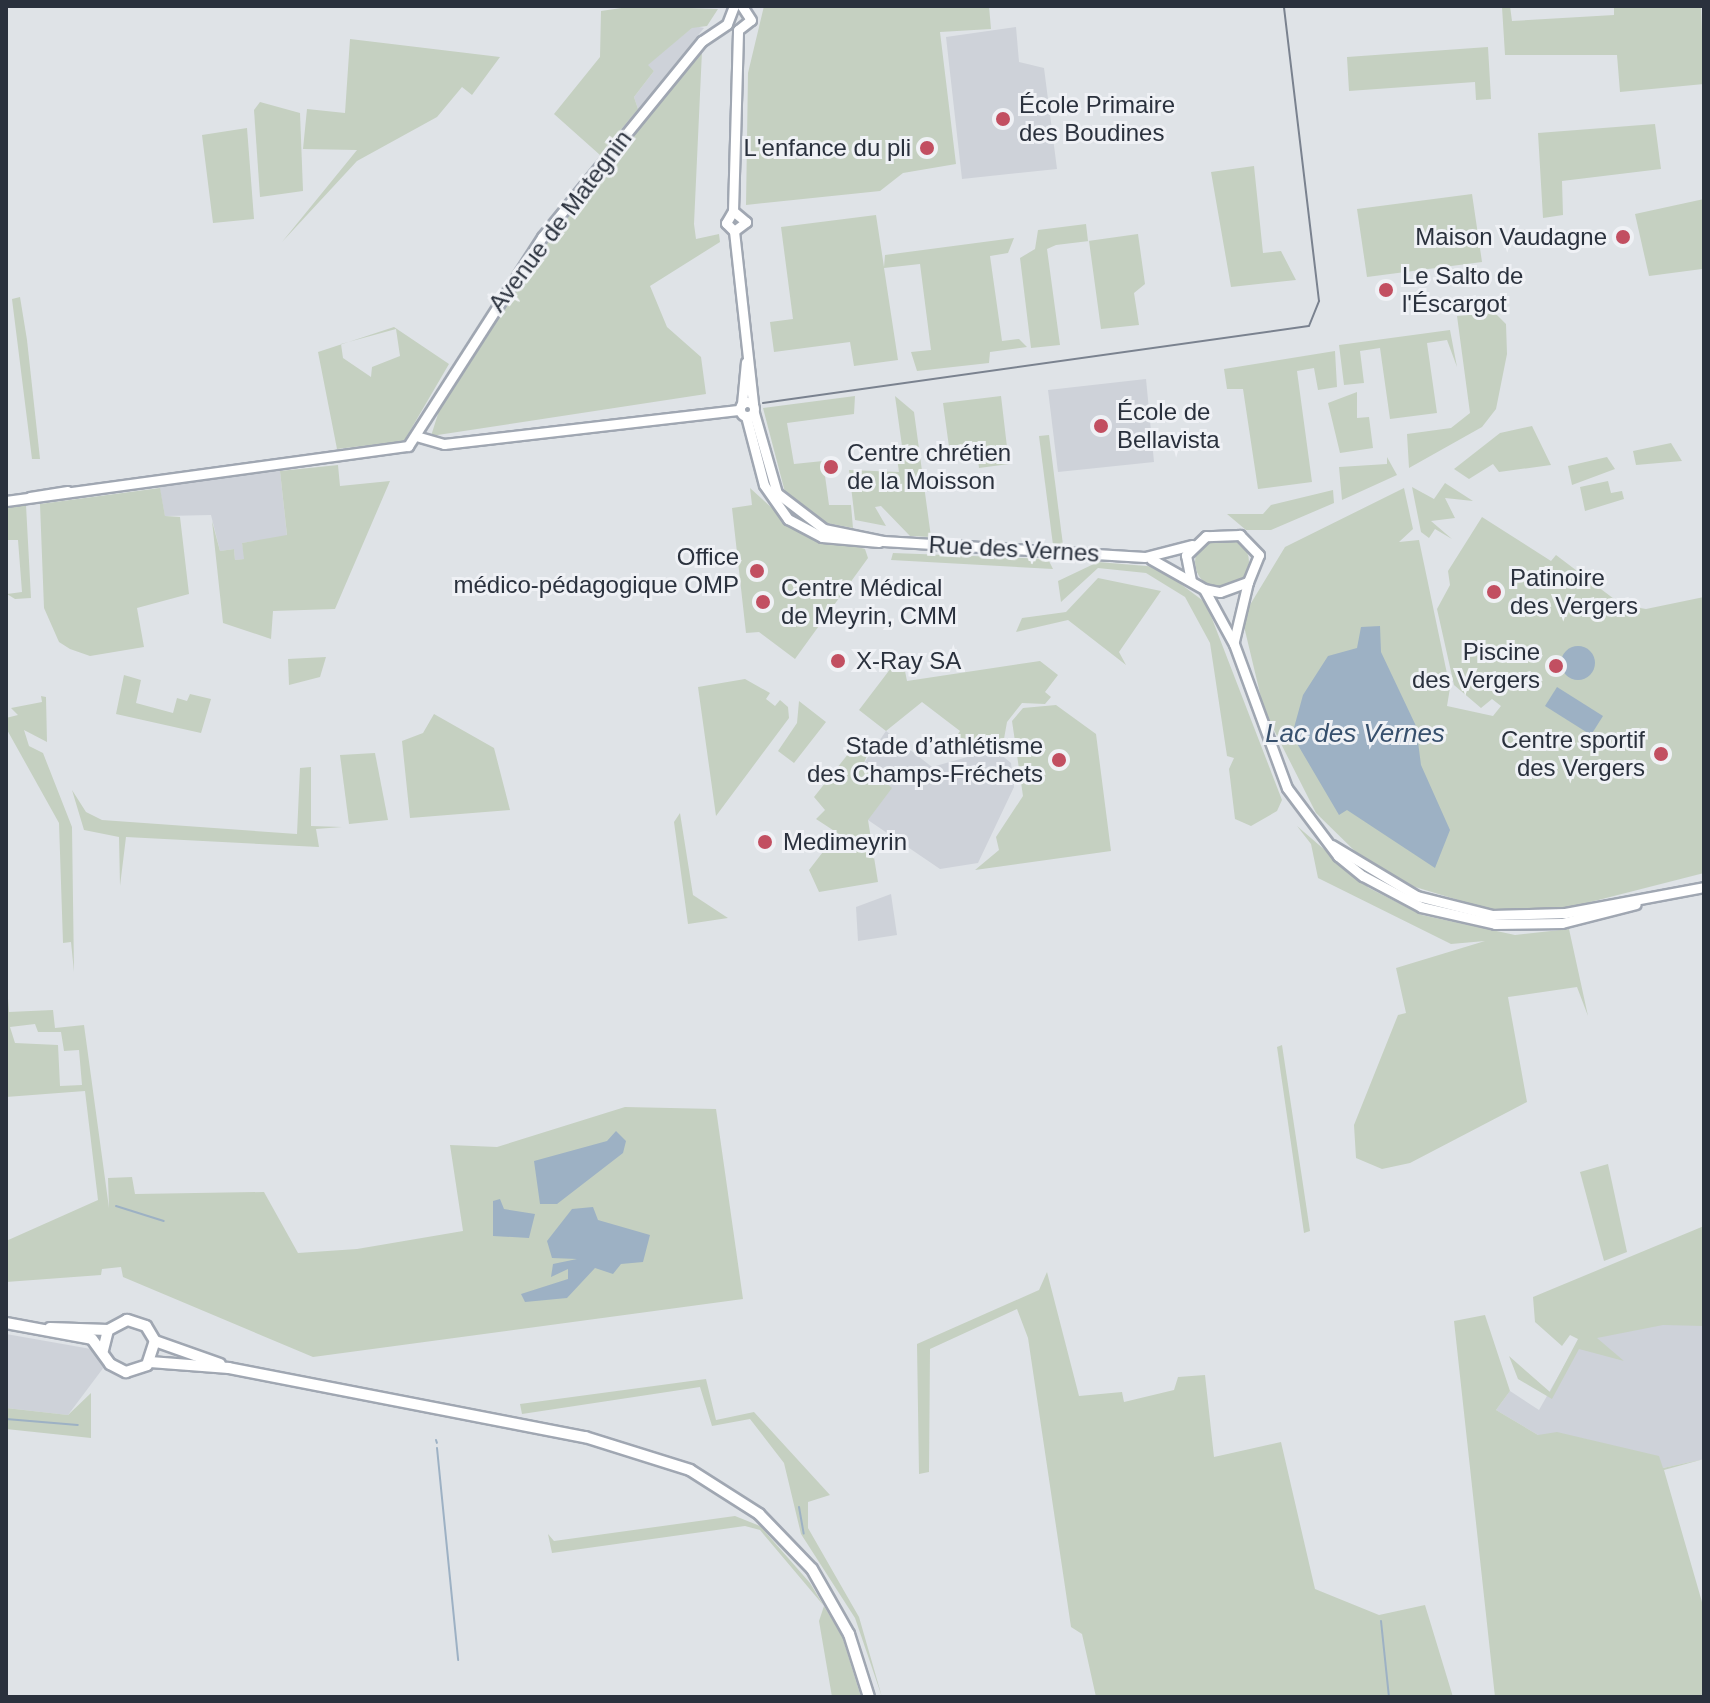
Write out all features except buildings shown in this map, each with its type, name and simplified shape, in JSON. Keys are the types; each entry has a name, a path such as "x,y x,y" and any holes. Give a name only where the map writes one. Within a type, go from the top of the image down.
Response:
{"main road":[{"path":"734,6 727,24 738,30 751,20 744,6"},
{"name":"Avenue de Mategnin","path":"416,436 542,237 702,41 727,24"},
{"name":"Rue des Vernes","path":"738,30 733,211 726,219 734,231 746,362 747,409 770,478 789,508 824,529 879,543 1145,557 1192,545"},
{"path":"6,501 399,449 416,436 436,444 747,409"},
{"path":"1234,644 1248,582 1259,559 1244,537 1218,532 1192,545 1184,564 1191,580 1204,589 1234,644 1277,769 1332,845 1408,891 1477,913 1539,916 1636,904 1704,887"},
{"name":"Rue des Vernes","path":"1145,557 1191,580"},
{"path":"1204,589 1248,582"},
{"path":"32,1328 108,1330 135,1320 155,1341 229,1368"},
{"path":"6,1323 88,1338 122,1371 150,1362 229,1368 599,1441 702,1476 768,1521 812,1569 849,1634 869,1697"},
{"path":"103,1350 108,1330"},
{"path":"150,1362 155,1341"}],"shaded area":[{"path":"694,26 704,28 638,109 634,97 654,71 647,65"},
{"name":"École Primaire des Boudines","path":"1016,27 1019,62 1044,68 1057,169 962,179 946,37"},
{"name":"École de Bellavista","path":"1146,379 1154,462 1058,472 1048,390"},
{"path":"280,471 287,536 242,543 245,559 235,560 234,549 220,551 211,515 165,516 159,485"},
{"path":"886,731 932,767 978,754 999,753 1011,763 1014,787 978,863 940,869 868,820 864,763"},
{"path":"891,894 897,935 858,941 856,907"},
{"path":"1658,1316 1704,1319 1704,1459 1663,1468 1586,1439 1538,1435 1496,1410 1510,1391 1539,1410 1581,1336"},
{"path":"6,1334 91,1349 104,1367 68,1415 6,1408"}],"green space":[{"path":"635,6 718,9 707,26 692,28 648,65 654,71 634,97 638,109 600,155 554,114 600,57 601,11"},
{"path":"764,6 989,6 991,29 940,32 956,164 903,173 880,191 746,205 748,73"},
{"path":"1510,6 1512,21 1614,15 1614,6 1701,6 1704,84 1620,92 1617,55 1505,55 1502,7"},
{"path":"350,39 500,57 472,95 462,87 437,117 357,161 282,242 357,150 303,149 307,109 345,113"},
{"path":"1488,47 1491,99 1476,100 1475,82 1349,91 1347,57"},
{"path":"702,51 694,224 696,239 719,234 720,242 650,286 667,327 701,357 706,394 431,436 443,398 538,251"},
{"path":"260,102 300,113 303,191 260,197 254,110"},
{"path":"1655,124 1661,169 1562,181 1563,215 1543,218 1538,133"},
{"path":"247,128 254,219 213,223 202,135"},
{"path":"1254,166 1263,253 1281,251 1296,280 1231,287 1211,172"},
{"path":"1472,194 1482,262 1367,277 1357,209"},
{"path":"1704,199 1702,269 1649,276 1635,214"},
{"path":"876,215 884,267 885,255 1014,238 1008,253 990,256 1002,341 1019,339 1027,347 990,352 989,363 917,371 911,352 931,350 920,264 884,268 898,360 854,366 850,342 774,352 770,322 793,319 781,227"},
{"path":"1086,224 1088,241 1138,234 1145,284 1134,293 1139,325 1101,329 1089,241 1056,245 1047,249 1060,345 1031,348 1020,258 1035,249 1038,230"},
{"path":"20,297 40,459 32,459 12,299"},
{"path":"1495,313 1506,324 1507,354 1496,409 1482,427 1409,468 1407,434 1451,428 1470,413 1457,316"},
{"path":"394,327 449,364 404,441 337,449 318,352 341,344 343,358 371,377 372,367 400,356 396,329 349,342"},
{"path":"1450,330 1457,367 1447,340 1427,343 1437,413 1390,419 1380,348 1360,351 1364,383 1344,385 1339,345"},
{"path":"1335,351 1337,387 1318,390 1314,368 1297,371 1312,482 1258,489 1243,389 1227,389 1224,369"},
{"path":"1357,392 1357,418 1369,417 1373,448 1340,453 1328,403"},
{"path":"855,396 854,414 787,423 794,464 823,461 829,505 851,505 853,528 816,521 786,496 763,408"},
{"path":"895,396 914,412 931,537 910,536 881,506 875,507 886,526 855,520 849,470 899,472 896,451 872,454 902,446"},
{"path":"1001,396 1009,464 979,468 976,443 949,447 943,403"},
{"path":"1532,426 1551,465 1499,472 1493,464 1469,479 1454,469 1500,433"},
{"path":"1049,435 1063,545 1053,545 1039,436"},
{"path":"1671,443 1682,461 1636,465 1633,451"},
{"path":"1387,457 1397,475 1342,500 1339,467 1387,464"},
{"path":"1607,457 1615,469 1572,485 1568,466"},
{"path":"338,465 340,486 390,481 335,609 273,611 271,639 223,623 212,521 220,551 234,549 235,560 244,559 242,543 287,535 280,471"},
{"path":"1608,481 1611,493 1622,491 1624,499 1585,511 1580,487"},
{"path":"1445,483 1473,501 1445,498 1455,518 1431,521 1452,539 1435,529 1429,538 1421,532 1412,487 1434,499"},
{"path":"160,488 165,516 180,517 189,594 137,608 144,647 90,656 70,649 59,642 44,608 40,504"},
{"path":"750,488 796,530 865,549 868,558 795,659 759,632 746,633 732,508 752,505"},
{"path":"1404,488 1413,529 1399,542 1419,540 1450,688 1447,706 1493,716 1501,706 1492,699 1481,708 1454,685 1437,609 1450,585 1448,571 1482,517 1551,561 1556,555 1622,605 1646,609 1704,597 1704,873 1563,909 1491,910 1402,883 1363,859 1316,813 1264,710 1242,618 1285,547"},
{"path":"1333,490 1334,503 1271,530 1246,530 1227,514 1263,514 1271,505"},
{"path":"26,505 31,598 15,599 7,594 22,592 18,540 6,540 6,507"},
{"path":"1222,535 1241,543 1249,562 1241,581 1222,589 1203,581 1195,562 1203,543"},
{"path":"893,553 1048,559 1053,569 891,560"},
{"path":"1098,562 1158,567 1206,603 1282,800 1277,811 1251,826 1235,819 1229,769 1234,758 1227,756 1210,643 1185,597 1146,573 1098,568 1061,602 1058,581"},
{"path":"1098,578 1161,591 1119,652 1126,665 1068,620 1016,632 1022,618 1066,612"},
{"path":"326,657 320,677 289,685 288,659"},
{"path":"1040,661 1058,675 1045,692 1051,697 1045,704 1022,703 1007,722 1002,750 956,757 950,746 960,731 922,702 886,731 859,710 891,668 904,666 907,681"},
{"path":"124,675 141,680 136,703 173,713 177,698 187,701 190,694 211,699 201,733 116,714"},
{"path":"745,679 770,693 766,699 775,706 780,700 788,707 789,718 716,816 698,687"},
{"path":"41,696 46,697 47,742 24,730 29,746 43,753 72,827 74,972 71,942 63,943 59,823 6,728 6,718 18,715 11,708 42,702"},
{"path":"799,701 826,722 794,763 778,751 797,723"},
{"name":"Stade d’athlétisme des Champs-Fréchets","path":"1056,705 1096,734 1111,851 975,870 999,850 996,837 1023,796 1012,721 1023,708"},
{"path":"434,714 494,748 510,810 410,818 402,741 423,733"},
{"path":"856,744 868,753 864,763 892,788 868,820 878,882 819,892 809,870 826,848 834,853 845,838 816,819 825,810 814,797"},
{"path":"375,753 388,820 349,824 340,755"},
{"path":"311,767 311,826 342,827 316,829 319,847 126,837 120,886 119,837 84,830 72,790 86,812 102,820 297,834 300,768"},
{"path":"680,813 693,895 728,918 688,924 674,822"},
{"path":"1297,826 1369,888 1422,915 1515,935 1569,929 1588,1016 1577,987 1508,997 1527,1102 1410,1163 1382,1169 1356,1158 1354,1125 1398,1015 1406,1013 1396,968 1485,941 1451,944 1318,878 1311,844"},
{"path":"6,970 9,1012 53,1010 55,1028 84,1025 109,1208 108,1178 132,1177 135,1194 264,1192 298,1253 357,1249 463,1231 450,1145 497,1147 625,1107 716,1109 743,1299 313,1357 123,1277 121,1267 102,1269 101,1275 6,1282 6,1241 98,1200 85,1091 6,1097","holes":["35,1024 38,1032 61,1032 64,1051 79,1050 82,1085 60,1086 58,1045 15,1043 10,1027"]},
{"path":"1282,1045 1310,1231 1304,1233 1277,1047"},
{"path":"1608,1164 1627,1252 1604,1261 1580,1172"},
{"path":"1704,1226 1704,1326 1663,1325 1597,1338 1624,1361 1579,1349 1552,1399 1518,1379 1509,1356 1550,1392 1578,1339 1570,1335 1562,1346 1535,1322 1533,1297"},
{"path":"1047,1272 1079,1396 1122,1392 1124,1402 1174,1390 1178,1377 1205,1375 1214,1457 1281,1442 1315,1589 1379,1615 1425,1605 1453,1697 1096,1697 1082,1634 1071,1627 1028,1338 1017,1309 930,1349 929,1472 919,1474 917,1344 1039,1290"},
{"path":"1485,1315 1510,1391 1496,1410 1538,1435 1557,1432 1659,1456 1663,1468 1704,1459 1664,1470 1704,1609 1704,1697 1495,1697 1454,1321"},
{"path":"706,1379 716,1420 754,1412 830,1495 808,1502 808,1528 859,1617 882,1697 855,1618 801,1534 784,1463 750,1419 712,1426 700,1387 522,1414 520,1404"},
{"path":"91,1393 91,1438 6,1429 6,1408 68,1415"},
{"path":"735,1516 760,1526 810,1583 824,1606 760,1530 745,1526 552,1553 548,1534 554,1541"},
{"path":"824,1606 842,1636 861,1697 832,1697 819,1621"}],"water":[{"name":"Lac des Vernes","path":"1380,626 1381,652 1416,726 1421,765 1450,830 1435,868 1347,810 1339,815 1292,735 1303,695 1328,656 1357,648 1361,627"},
{"name":"Piscine des Vergers","path":"1578,646 1590,651 1595,663 1590,675 1578,680 1566,675 1561,663 1566,651"},
{"path":"1557,687 1603,716 1591,735 1545,706"},
{"path":"616,1131 626,1141 623,1153 557,1204 540,1204 534,1161 607,1141"},
{"path":"500,1199 504,1209 535,1214 529,1238 493,1236 493,1201"},
{"path":"593,1207 598,1220 650,1235 643,1262 621,1264 613,1274 595,1268 567,1298 525,1302 521,1294 568,1279 568,1269 551,1277 553,1264 577,1259 552,1258 547,1241 572,1209"}],"waterway":[{"path":"116,1206 164,1221"},
{"path":"6,1419 78,1425"},
{"path":"437,1448 458,1660"},
{"path":"799,1507 804,1534"},
{"path":"1381,1621 1389,1697"}],"tram line":[{"path":"763,403 1309,326 1319,301 1284,6"}],"place":[{"name":"École Primaire des Boudines","path":"1003,119"},
{"name":"L'enfance du pli","path":"927,148"},
{"name":"Maison Vaudagne","path":"1623,237"},
{"name":"Le Salto de l'Éscargot","path":"1386,290"},
{"name":"École de Bellavista","path":"1101,426"},
{"name":"Centre chrétien de la Moisson","path":"831,467"},
{"name":"Office médico-pédagogique OMP","path":"757,571"},
{"name":"Patinoire des Vergers","path":"1494,592"},
{"name":"Centre Médical de Meyrin, CMM","path":"763,602"},
{"name":"X-Ray SA","path":"838,661"},
{"name":"Piscine des Vergers","path":"1556,666"},
{"name":"Centre sportif des Vergers","path":"1661,754"},
{"name":"Stade d’athlétisme des Champs-Fréchets","path":"1059,760"},
{"name":"Medimeyrin","path":"765,842"}]}
